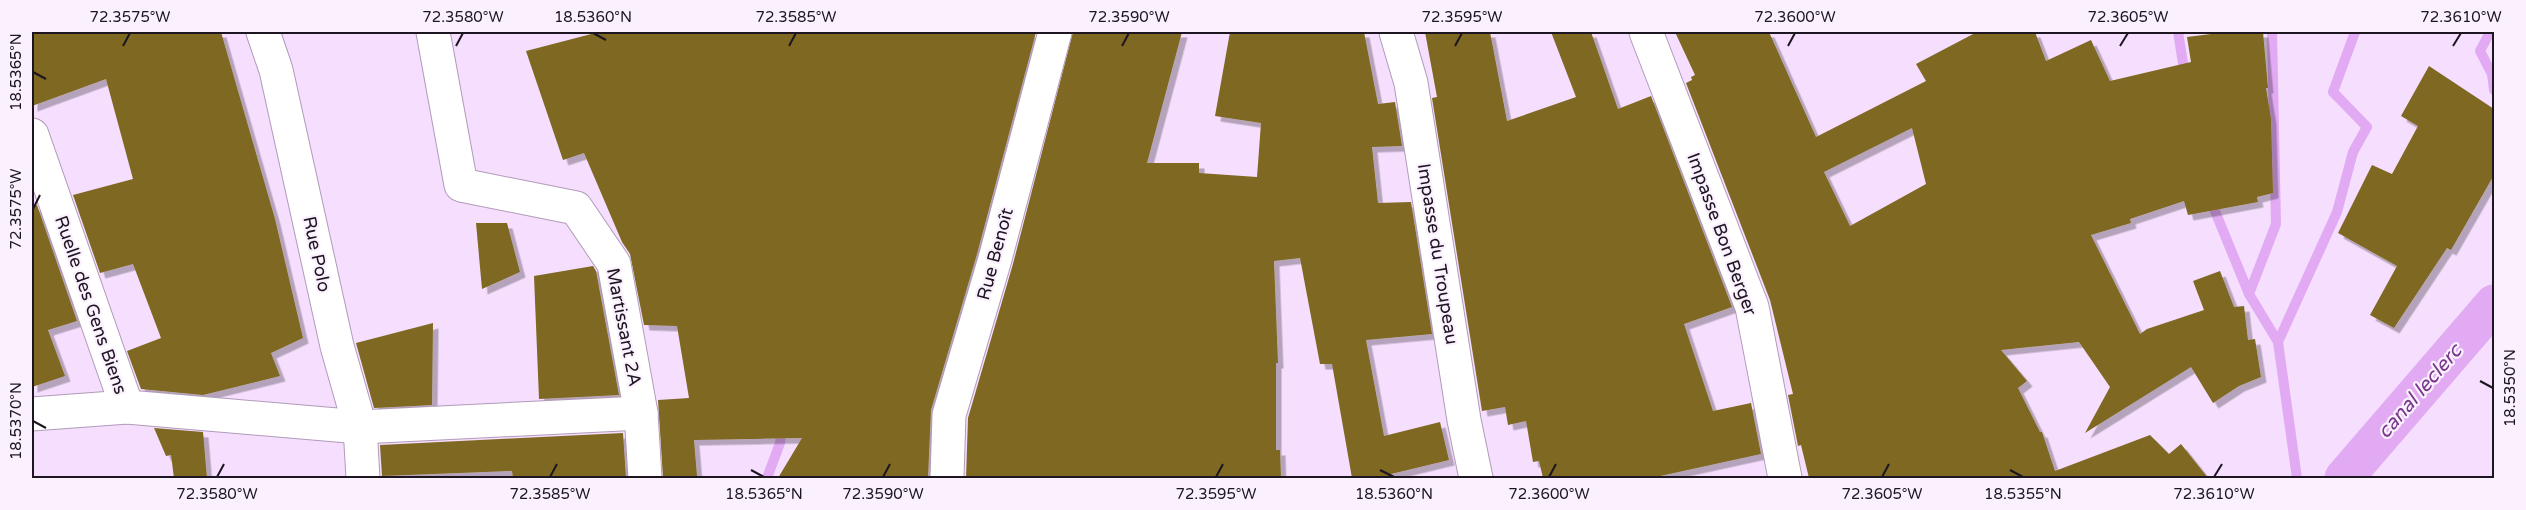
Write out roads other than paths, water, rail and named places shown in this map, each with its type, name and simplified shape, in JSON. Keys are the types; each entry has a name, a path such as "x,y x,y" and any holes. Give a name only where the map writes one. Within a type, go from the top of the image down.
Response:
{"street":[{"name":"Rue Polo","path":"263,32 276,70 337,346 360,427 363,478"},
{"name":"Martissant 2A","path":"433,32 461,185 576,208 614,264 641,413 645,478"},
{"name":"Rue Benoît","path":"947,478 949,415 995,259 1055,32"},
{"name":"Impasse du Troupeau","path":"1396,32 1411,83 1462,409 1476,478"},
{"name":"Impasse Bon Berger","path":"1646,32 1752,307 1785,478"},
{"name":"Ruelle des Gens Biens","path":"32,135 127,407"},
{"path":"32,414 127,407 360,427 641,413"}],"waterway":[{"path":"2178,32 2185,76"},
{"path":"2272,32 2276,224 2249,294 2278,342 2297,478"},
{"path":"2278,342 2337,212 2353,152 2367,127 2333,92 2355,32"},
{"path":"2490,32 2480,51 2492,74 2494,90"},
{"path":"2210,199 2249,294"},
{"name":"canal leclerc","path":"2344,478 2494,304"},
{"path":"767,478 780,443 782,426"}]}
